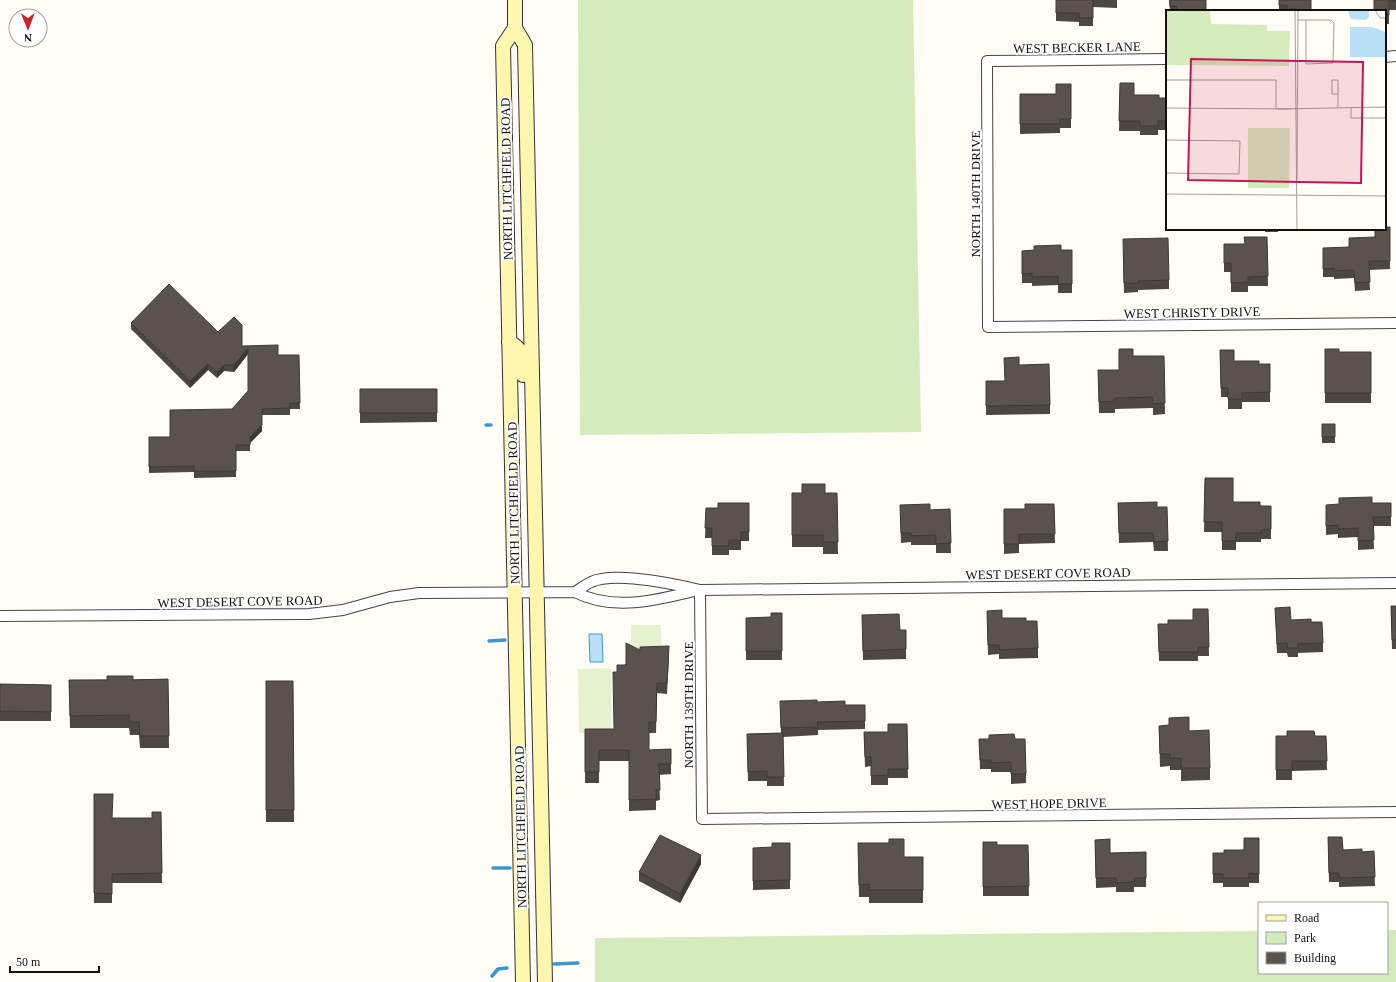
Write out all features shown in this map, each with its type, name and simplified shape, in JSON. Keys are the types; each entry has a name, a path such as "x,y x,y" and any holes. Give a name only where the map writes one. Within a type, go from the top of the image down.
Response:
{"main road":[{"path":"515,0 515,28"},
{"name":"NORTH LITCHFIELD ROAD","path":"523,982 503,46 515,28 525,45 534,408 536,592 545,982"},
{"path":"509,342 517,346 522,352 524,396 534,408"}],"street":[{"path":"1386,57 1396,56"},
{"name":"WEST BECKER LANE","path":"987,60 1166,59"},
{"name":"NORTH 140TH DRIVE","path":"987,60 988,327"},
{"name":"WEST CHRISTY DRIVE","path":"988,327 1396,323"},
{"name":"WEST DESERT COVE ROAD","path":"575,592 591,582 621,579 666,582 700,590"},
{"name":"WEST DESERT COVE ROAD","path":"0,616 309,614 343,610 371,601 409,594 575,592 589,599 607,603 644,602 664,599 700,590 1396,583"},
{"name":"NORTH 139TH DRIVE","path":"700,590 702,819"},
{"name":"WEST HOPE DRIVE","path":"702,819 1396,812"}],"green space":[{"path":"578,0 913,0 921,432 580,435"},
{"path":"631,625 661,625 662,655 631,656"},
{"path":"611,668 612,733 579,733 578,669"},
{"path":"1388,930 1396,930 1396,982 595,982 595,938 1258,931 1258,974 1388,974"}],"water":[{"path":"589,634 602,634 603,662 590,662"}],"building":[{"path":"1056,0 1093,0 1093,18 1079,18 1079,13 1056,13"},
{"path":"1170,0 1206,0 1206,10 1177,10 1176,6 1170,6"},
{"path":"1279,0 1311,0 1311,10 1287,9 1287,5 1279,5"},
{"path":"1374,0 1396,0 1389,1 1389,15 1386,15 1386,10 1374,10"},
{"path":"1120,83 1134,83 1134,95 1159,95 1159,98 1166,98 1166,121 1158,121 1158,126 1140,126 1140,121 1119,121"},
{"path":"1056,84 1071,84 1071,119 1060,119 1060,124 1020,124 1020,94 1056,94"},
{"path":"1386,227 1390,227 1390,261 1369,261 1370,282 1355,283 1354,270 1334,271 1334,268 1323,269 1323,248 1349,247 1349,238 1375,237 1375,230 1386,230"},
{"path":"1244,237 1267,237 1268,276 1248,277 1248,282 1231,283 1231,263 1224,263 1224,244 1245,244"},
{"path":"1168,238 1169,280 1124,283 1123,239"},
{"path":"1061,245 1061,250 1072,250 1072,284 1058,284 1058,276 1032,277 1032,273 1022,274 1022,251 1034,250 1034,246"},
{"path":"169,284 218,332 234,317 242,325 242,346 278,345 278,355 299,355 300,403 290,403 290,408 262,409 262,425 250,437 250,445 236,445 236,471 194,471 194,466 149,467 149,437 170,437 170,410 232,409 248,391 248,348 234,365 224,365 217,372 208,364 190,381 131,323"},
{"path":"1119,349 1133,349 1133,356 1164,356 1165,403 1153,404 1153,397 1115,398 1115,401 1099,402 1098,370 1119,370"},
{"path":"1325,349 1339,349 1339,352 1371,352 1371,393 1325,393"},
{"path":"1220,350 1234,350 1234,361 1259,361 1259,364 1270,364 1270,392 1242,393 1242,399 1228,399 1228,388 1221,388"},
{"path":"1019,357 1019,365 1049,364 1050,405 986,406 986,381 1005,381 1004,358"},
{"path":"360,389 437,389 437,413 360,413"},
{"path":"1322,424 1335,424 1335,437 1322,437"},
{"path":"1205,478 1233,478 1233,502 1260,502 1260,506 1271,506 1271,529 1261,530 1261,533 1236,533 1236,541 1222,541 1222,522 1204,522"},
{"path":"802,484 825,484 825,493 837,493 838,542 823,542 823,535 792,535 792,493 802,493"},
{"path":"1372,497 1372,503 1391,503 1391,517 1373,517 1374,540 1358,541 1358,528 1338,529 1338,525 1326,526 1326,505 1339,504 1339,498"},
{"path":"1157,502 1157,507 1167,507 1168,541 1154,542 1153,533 1119,533 1118,503"},
{"path":"718,503 749,503 749,532 741,532 741,540 729,540 729,546 712,546 712,528 705,528 706,508 718,508"},
{"path":"930,504 930,510 950,509 951,543 936,544 936,535 911,536 911,533 901,533 900,505"},
{"path":"1025,504 1054,504 1055,534 1019,534 1019,544 1004,544 1004,509 1025,509"},
{"path":"1391,606 1396,606 1396,640 1392,640"},
{"path":"1290,607 1291,620 1311,619 1311,622 1322,622 1323,643 1298,644 1298,648 1288,648 1287,643 1277,644 1275,608"},
{"path":"1193,609 1208,609 1209,647 1198,647 1198,652 1159,652 1158,624 1168,624 1168,620 1193,620"},
{"path":"1002,610 1002,618 1026,618 1026,621 1037,621 1038,648 999,650 999,645 988,645 987,611"},
{"path":"771,613 782,613 782,651 746,651 746,618 771,617"},
{"path":"899,614 900,630 906,630 906,649 863,651 862,615"},
{"path":"626,643 640,650 640,647 669,646 667,683 657,683 656,722 649,722 649,750 671,749 671,764 659,764 660,790 656,790 656,799 629,800 629,750 599,750 599,772 585,772 585,729 614,729 613,672 617,672 617,665 626,665"},
{"path":"107,676 133,676 133,680 168,679 169,736 140,736 139,722 130,722 129,715 70,716 69,680 107,680"},
{"path":"266,681 293,681 294,810 266,810"},
{"path":"0,684 51,685 51,712 0,711"},
{"path":"817,700 817,702 845,701 845,705 865,705 865,721 817,722 818,727 781,728 780,701"},
{"path":"1189,717 1189,731 1209,730 1210,768 1181,768 1181,758 1170,758 1170,754 1160,754 1159,726 1169,725 1169,718"},
{"path":"888,724 907,724 908,769 888,769 888,775 871,776 871,757 865,757 864,732 888,732"},
{"path":"1287,731 1314,731 1315,736 1326,736 1327,761 1292,761 1292,770 1276,770 1276,736 1287,736"},
{"path":"783,733 784,777 767,777 767,771 748,772 747,734"},
{"path":"1014,734 1015,739 1025,739 1026,774 1011,774 1011,762 991,763 991,760 980,760 979,739 989,739 989,735"},
{"path":"94,794 113,794 112,818 152,818 152,812 161,812 162,873 112,874 112,894 94,893"},
{"path":"660,835 701,855 680,894 639,872"},
{"path":"1328,837 1342,837 1343,850 1362,849 1362,852 1374,851 1375,877 1339,878 1339,873 1329,873"},
{"path":"1244,838 1259,838 1259,874 1249,873 1249,878 1223,878 1223,874 1213,874 1213,853 1224,853 1224,850 1244,850"},
{"path":"889,839 904,839 904,857 923,857 923,890 869,890 869,884 859,885 858,843 889,843"},
{"path":"1110,839 1110,853 1146,852 1146,878 1134,878 1134,882 1116,883 1116,878 1096,878 1095,840"},
{"path":"983,842 997,842 997,845 1028,845 1029,886 983,887"},
{"path":"772,843 790,843 790,880 753,881 753,848 772,847"}],"waterway":[{"path":"486,425 491,425"},
{"path":"489,641 505,640"},
{"path":"493,868 510,868"},
{"path":"554,964 578,963"},
{"path":"492,976 498,969 507,968"}]}
